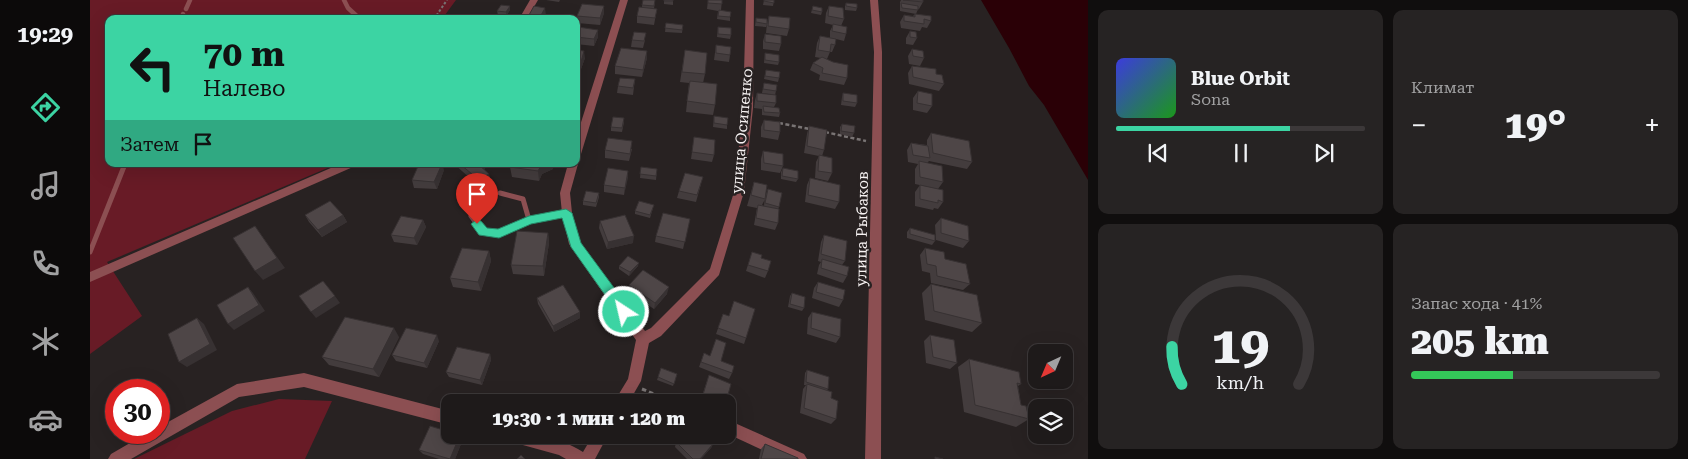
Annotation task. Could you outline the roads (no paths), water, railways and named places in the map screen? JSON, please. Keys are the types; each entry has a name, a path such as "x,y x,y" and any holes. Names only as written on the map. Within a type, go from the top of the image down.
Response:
{"street":[{"path":"525,15 534,0"},
{"path":"580,139 624,0"},
{"name":"улица Осипенко","path":"643,339 656,332 715,272 739,192 748,108 750,0"},
{"name":"улица Рыбаков","path":"873,459 878,52 874,0"},
{"path":"90,277 208,227 341,167"},
{"path":"572,167 565,193 566,213 575,244 643,339 632,385 626,394"},
{"path":"116,459 237,391 304,380 441,416"},
{"path":"736,431 799,459"},
{"path":"547,444 562,448 580,459"},
{"path":"587,459 596,444"}],"lane":[{"path":"186,8 190,0"},
{"path":"344,0 348,8 356,15"},
{"path":"90,252 124,167"},
{"path":"500,193 523,199 529,220"},
{"path":"471,216 483,232 499,234 529,220 566,213"}]}
